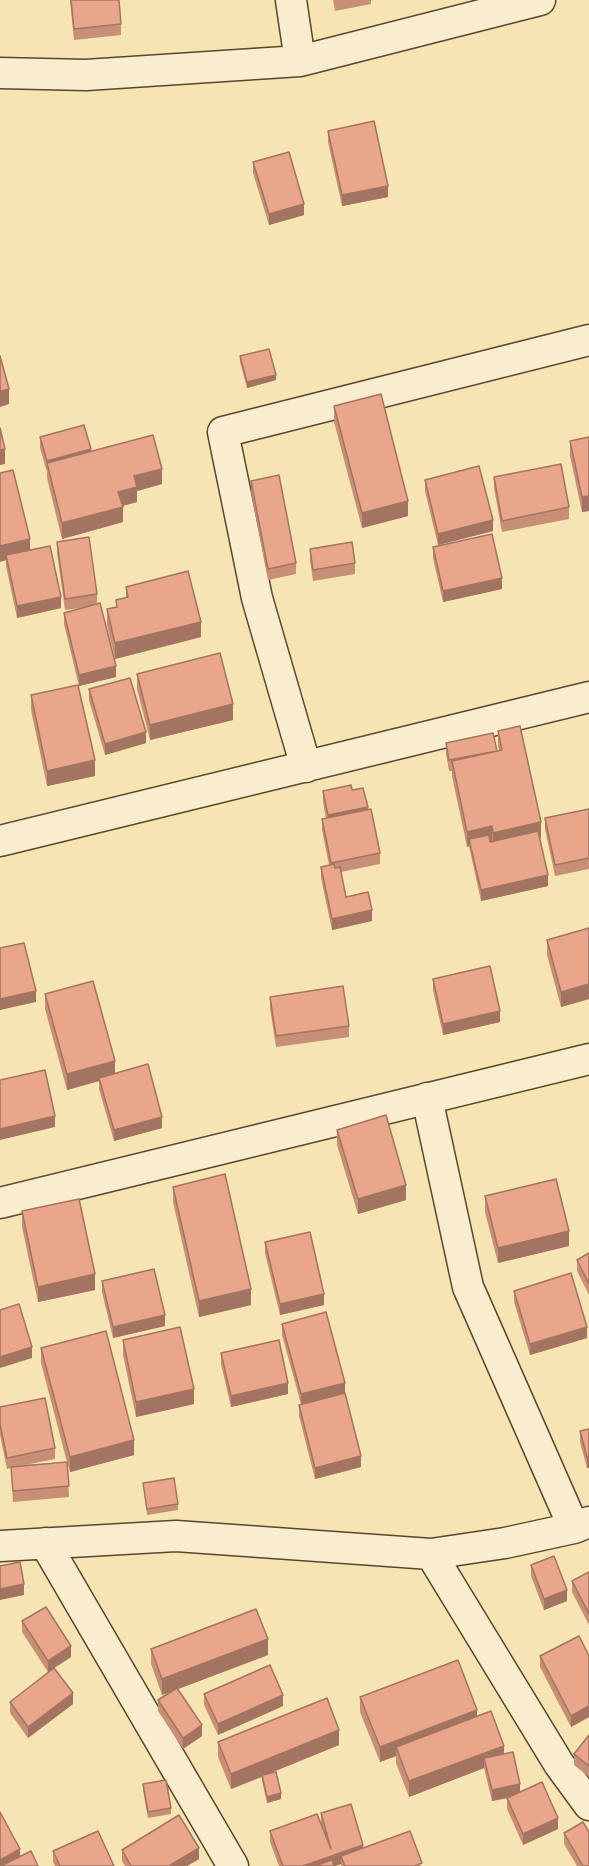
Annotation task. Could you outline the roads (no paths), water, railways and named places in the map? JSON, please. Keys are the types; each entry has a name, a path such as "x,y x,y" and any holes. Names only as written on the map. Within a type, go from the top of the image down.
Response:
{"street":[{"path":"291,0 300,61"},
{"path":"0,73 86,75 300,61 540,0"},
{"path":"306,767 257,598 223,432 589,340"},
{"path":"0,841 589,698"},
{"path":"0,1203 589,1059"},
{"path":"0,1546 176,1536 431,1554 505,1543 581,1525 468,1287 427,1098"},
{"path":"45,1543 233,1866"},
{"path":"431,1554 559,1764 589,1805"}]}
